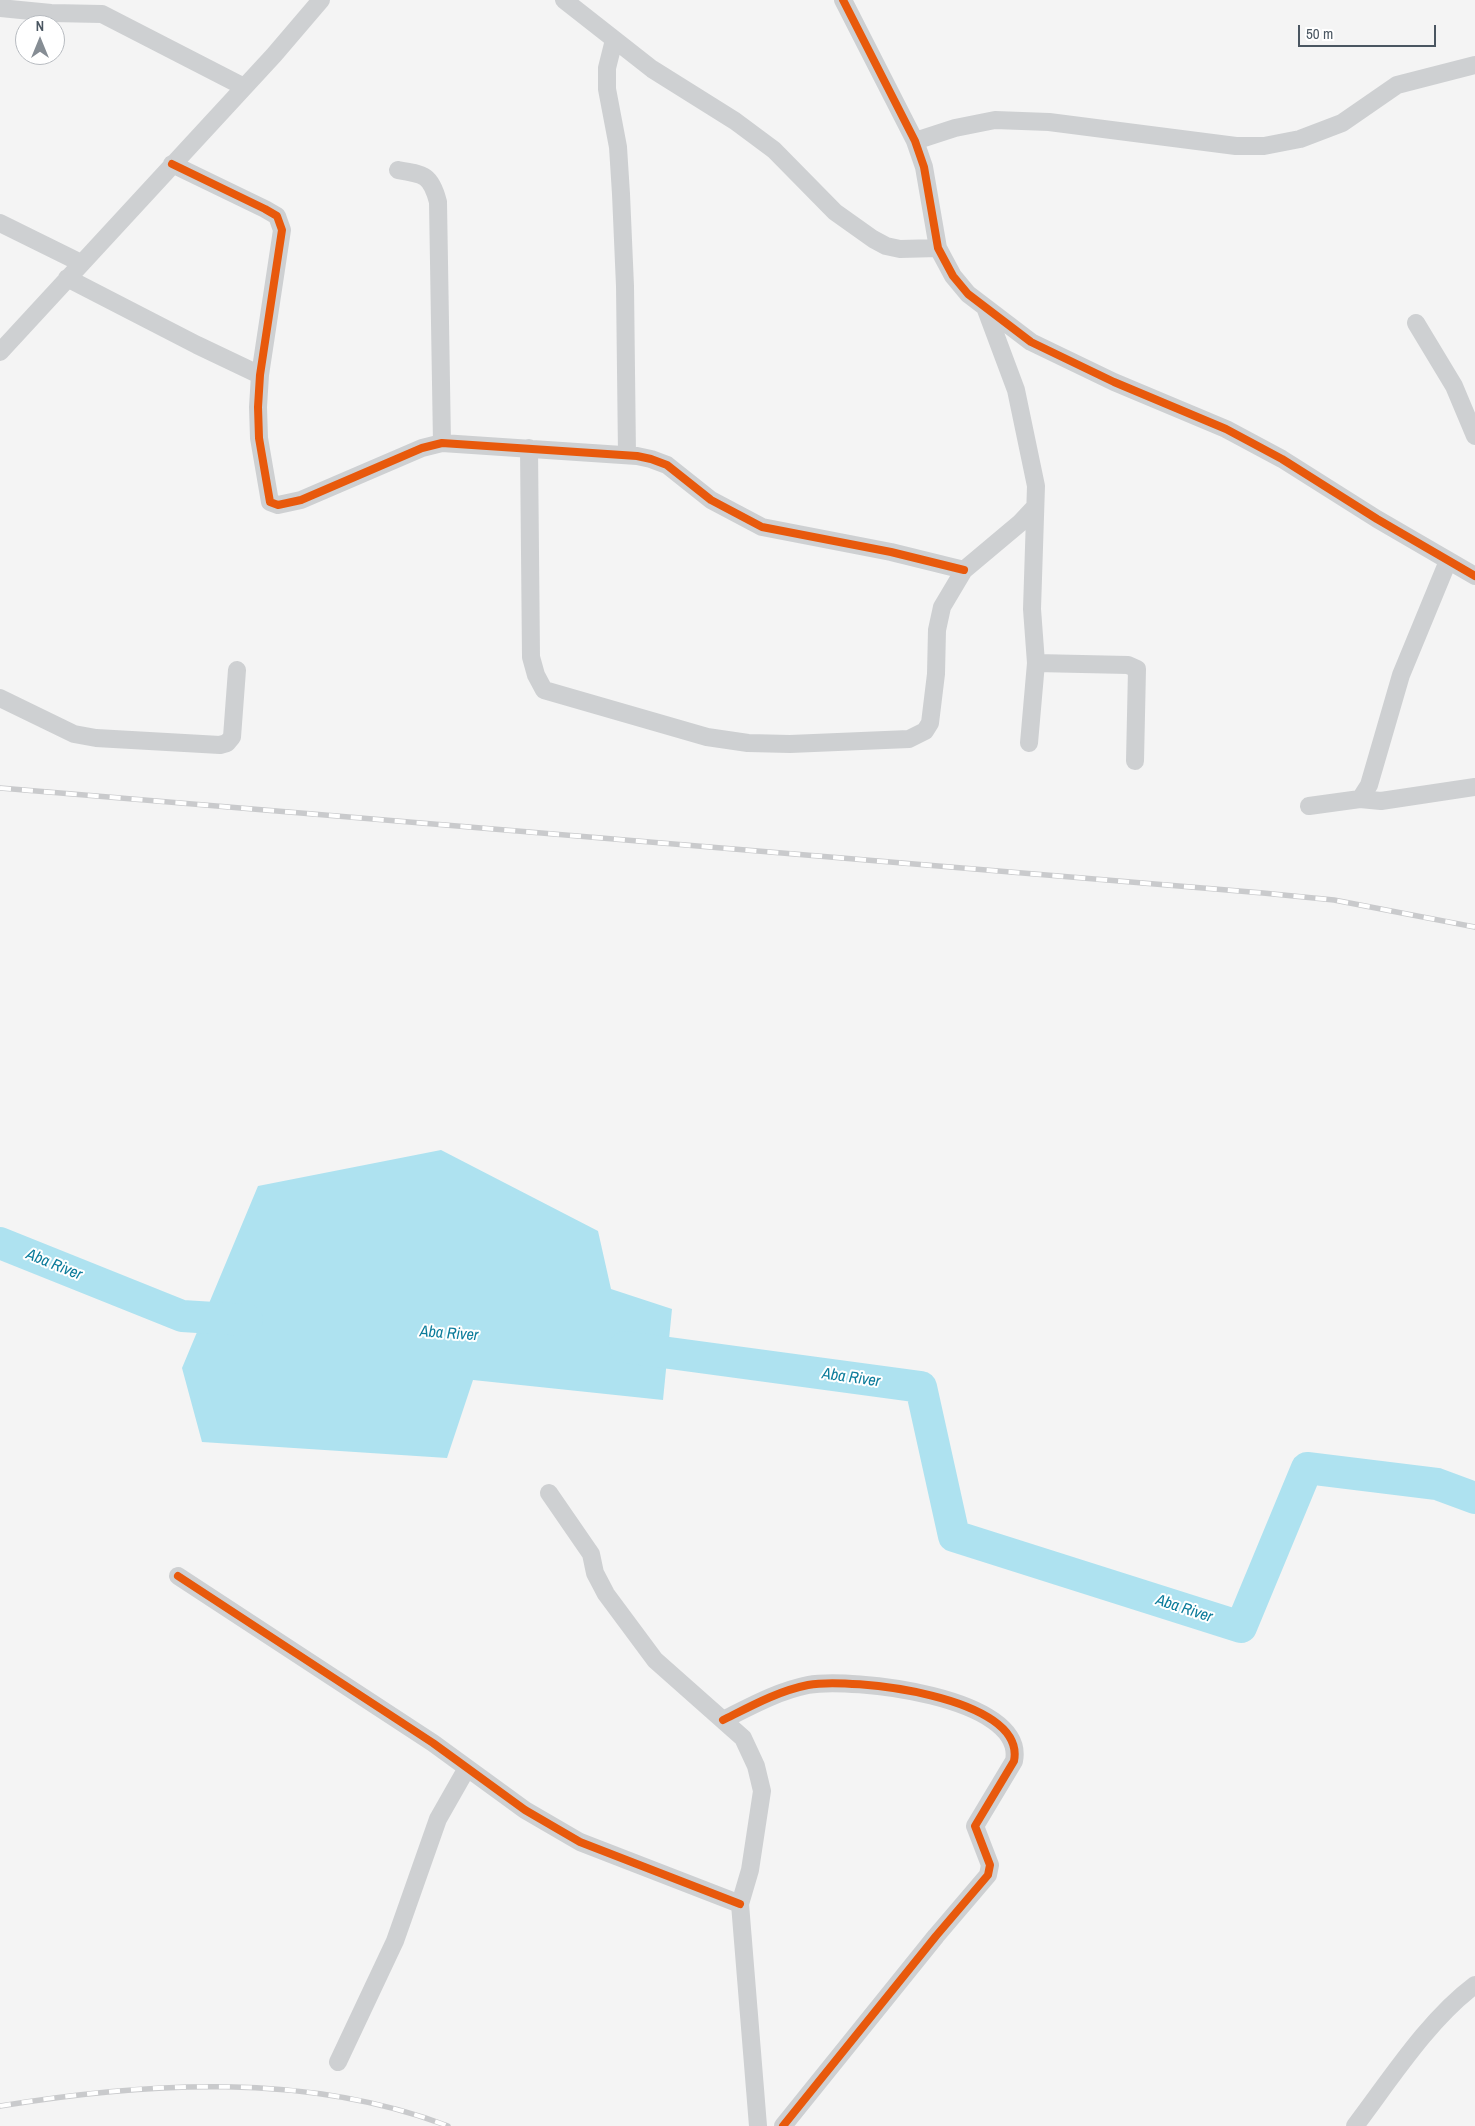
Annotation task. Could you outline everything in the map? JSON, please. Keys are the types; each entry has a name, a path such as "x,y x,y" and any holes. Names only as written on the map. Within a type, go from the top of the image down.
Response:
{"street":[{"path":"0,352 244,87 321,0"},
{"path":"564,0 652,69 735,121 774,150 835,212 872,240 900,249 938,248"},
{"path":"843,0 915,141 924,167 938,248 953,276 968,294 1031,342 1114,382 1226,429 1282,459 1377,519 1448,560 1473,571"},
{"path":"0,8 51,13 102,14 244,87"},
{"path":"614,40 607,68 607,89 618,147 621,194 625,286 627,456"},
{"path":"915,141 955,128 995,120 1050,122 1236,146 1264,146 1300,139 1342,123 1397,85 1475,65"},
{"path":"172,164 265,208 277,216 282,230 260,375 259,438 270,502 278,505 301,500 422,448 442,443 627,456 652,459 667,466 712,500 762,527 891,552 964,570"},
{"path":"398,170 418,173 428,178 434,187 438,202 442,443"},
{"path":"0,223 81,263"},
{"path":"67,278 260,375"},
{"path":"985,307 1016,390 1036,486 1032,608 1036,663 1029,743"},
{"path":"1416,323 1454,386 1475,436"},
{"path":"1008,371 1017,332"},
{"path":"529,448 531,657 536,675 544,690 707,737 748,743 790,744 917,737 925,731 930,723 936,674 938,618 964,570 1020,523 1035,507"},
{"path":"1360,799 1369,785 1401,675 1448,560"},
{"path":"1036,663 1128,665 1137,669 1135,761"},
{"path":"0,698 74,734 96,738 220,745 227,743 232,737 237,670"},
{"path":"1309,806 1360,799 1381,801 1475,787"},
{"path":"548,1493 590,1554 595,1574 606,1594 654,1660 743,1738 756,1766 762,1791 750,1870 740,1904 758,2126"},
{"path":"178,1576 433,1743 525,1810 580,1842 740,1904"},
{"path":"723,1720 770,1696 807,1686 836,1682 869,1684 932,1695 966,1708 1000,1725 1013,1742 1016,1750 1014,1761 975,1826 977,1837 990,1865 988,1875 936,1936 784,2126"},
{"path":"338,2062 395,1941 438,1819 467,1768"},
{"path":"1354,2126 1426,2034 1464,1993 1475,1985"}],"water":[{"path":"441,1150 598,1231 611,1289 672,1309 663,1400 473,1380 447,1458 202,1442 182,1368 258,1186"}],"waterway":[{"name":"Aba River","path":"0,1243 182,1316 247,1320"},
{"name":"Aba River","path":"625,1347 921,1387 954,1536 1241,1627 1307,1468 1437,1484 1475,1498"}],"railway":[{"path":"0,788 1263,893 1334,900 1475,927"},
{"path":"0,2106 112,2091 226,2087 283,2090 339,2097 394,2109 448,2126"}],"cycle path":[{"path":"843,0 915,141 924,167 938,248 953,276 968,294 1031,342 1114,382 1226,429 1282,459 1377,519 1475,576"},
{"path":"172,164 277,216 282,230 260,375 258,407 259,438 270,502 278,505 301,500 422,448 442,443 637,456 667,465 711,500 762,527 891,552 964,570"},
{"path":"178,1576 433,1743 525,1810 580,1842 740,1904"},
{"path":"723,1720 775,1695 808,1685 829,1683 860,1684 895,1688 966,1706 993,1721 1011,1739 1014,1761 975,1826 990,1865 988,1875 936,1936 783,2126"}]}
